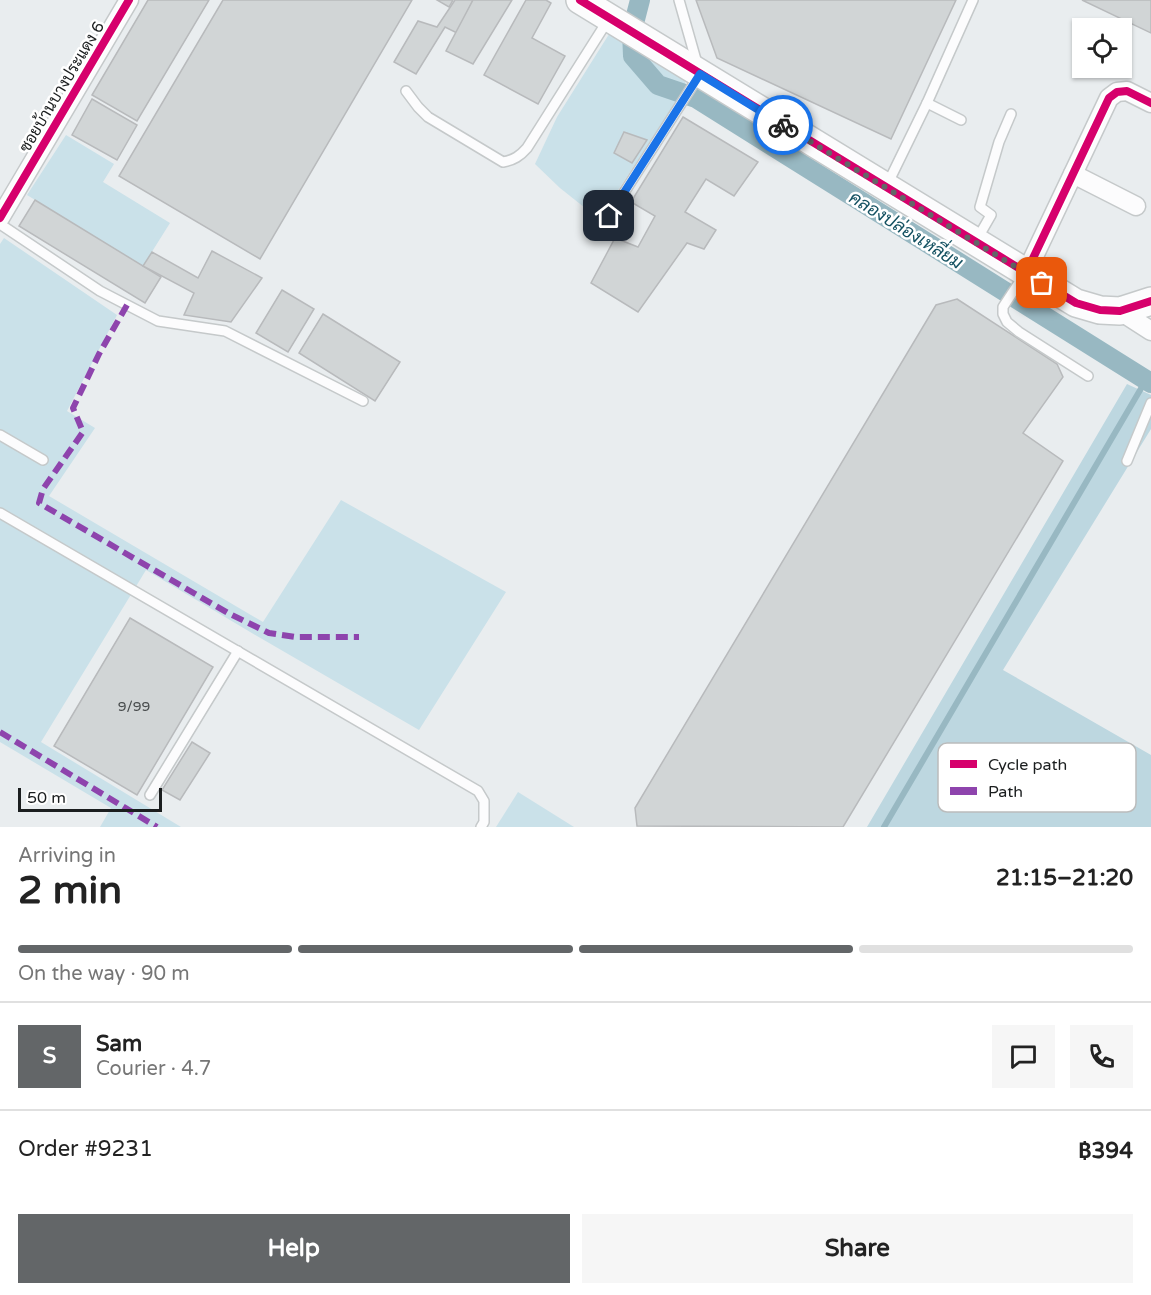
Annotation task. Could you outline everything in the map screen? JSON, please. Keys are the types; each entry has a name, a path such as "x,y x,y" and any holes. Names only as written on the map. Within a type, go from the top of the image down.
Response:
{"street":[{"name":"ซอยบ้านบางประแดง 6","path":"0,218 129,0"},
{"path":"580,0 643,38 696,81 886,188 975,243 1020,281 1100,310 1120,311 1151,302"},
{"path":"1020,281 1109,98 1117,92 1127,91 1151,103"},
{"path":"1073,174 1136,206"},
{"path":"1120,311 1151,331"}],"lane":[{"path":"609,216 696,81 679,0"},
{"path":"886,188 973,0"},
{"path":"406,91 428,117 503,162 511,161 527,148 614,21"},
{"path":"927,103 961,120"},
{"path":"975,243 991,215 980,207 999,142 1011,114"},
{"path":"0,224 100,291 159,321 225,331 363,401"},
{"path":"1020,281 1003,307 1003,314 1007,322 1088,376"},
{"path":"1127,461 1151,403"},
{"path":"0,435 43,460"},
{"path":"0,513 478,791 484,801 484,822 481,827"},
{"path":"150,795 238,651"}],"shaded area":[{"path":"611,31 684,75 686,87 599,219 560,188 535,164 557,117"},
{"path":"66,135 114,164 103,182 170,223 143,266 27,195"},
{"path":"4,238 117,315 67,411 95,428 49,496 263,622 341,500 506,592 419,730 146,570 41,742 181,827 100,827 111,808 0,742 0,244"},
{"path":"1127,384 1151,395 1151,429 1003,670 1130,743 938,743 938,812 1136,812 1136,746 1151,755 1151,827 867,827"},
{"path":"518,792 574,827 496,827"}],"building":[{"path":"148,0 209,0 137,121 92,95"},
{"path":"223,0 412,0 260,259 119,176"},
{"path":"437,0 453,0 449,7"},
{"path":"455,0 473,0 457,33 445,27 416,74 394,62 418,21 437,27"},
{"path":"473,0 512,0 473,64 446,51"},
{"path":"526,0 546,0 551,3 532,38 565,56 538,104 484,75"},
{"path":"696,0 956,0 891,139 717,58"},
{"path":"1082,0 1151,0 1151,33 1132,24 1132,18 1120,18"},
{"path":"92,99 137,125 117,160 72,135"},
{"path":"683,117 758,162 734,196 706,179 685,212 716,230 704,249 687,243 638,312 591,283 615,238 638,247 655,216 631,202"},
{"path":"624,132 647,140 632,163 614,153"},
{"path":"35,200 161,277 145,303 19,226"},
{"path":"212,251 262,278 231,322 184,315 194,293 143,266 152,252 198,278"},
{"path":"282,290 314,309 288,352 256,333"},
{"path":"957,299 1057,364 1063,377 1023,433 1063,461 843,827 637,826 635,808 936,305"},
{"path":"323,314 400,362 375,401 299,353"},
{"path":"130,618 213,667 137,795 54,746"},
{"path":"192,742 210,753 180,800 162,790"}],"waterway":[{"name":"คลองปล่องเหลี่ยม","path":"640,0 632,31 633,56 658,85 696,98 1151,383"},
{"path":"884,827 1146,380"}],"marked path":[{"path":"127,305 99,354 73,408 83,432 43,489 39,503 228,613 269,633 296,637 359,637"},
{"path":"0,732 157,827"}],"cycle path":[{"path":"0,218 129,0"},
{"path":"580,0 1076,303 1100,310 1120,311 1151,301"},
{"path":"1026,273 1109,98 1117,92 1127,91 1151,103"}],"way so far":[{"path":"783,125 1042,283"}],"route":[{"path":"609,216 700,74 783,125"}]}
